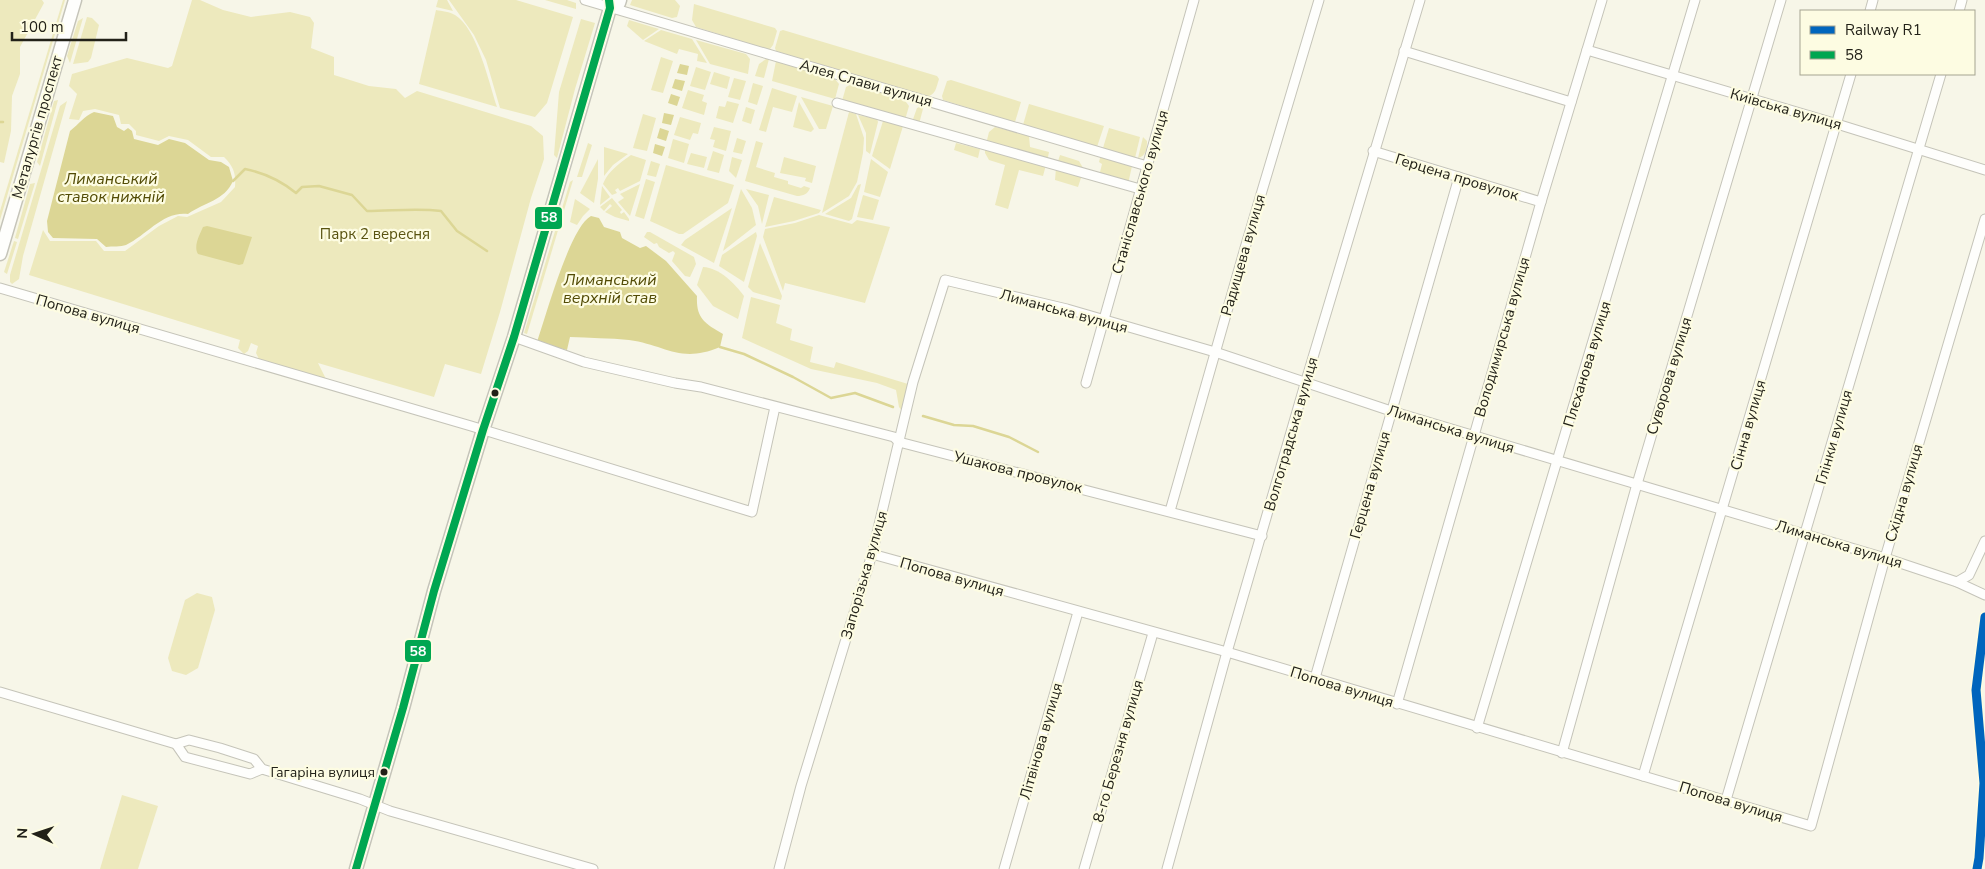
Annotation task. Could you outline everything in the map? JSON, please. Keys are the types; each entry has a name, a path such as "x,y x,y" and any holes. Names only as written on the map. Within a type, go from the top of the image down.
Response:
{"street":[{"name":"Металургів проспект","path":"0,254 74,0"},
{"name":"Алея Слави вулиця","path":"585,0 613,3 1147,166"},
{"name":"Станіславського вулиця","path":"1086,383 1194,0"},
{"name":"Радищева вулиця","path":"1170,511 1318,0"},
{"name":"Володимирська вулиця","path":"1397,704 1541,202 1602,0"},
{"name":"Плєханова вулиця","path":"1477,728 1695,0"},
{"name":"Суворова вулиця","path":"1562,753 1637,484 1781,0"},
{"name":"Волгоградська вулиця","path":"1167,869 1227,652 1418,1"},
{"path":"356,869 403,708 434,591 483,430 514,337 613,3"},
{"name":"Київська вулиця","path":"1588,50 1985,170"},
{"path":"1404,51 1571,102"},
{"name":"Сінна вулиця","path":"1643,776 1851,75"},
{"name":"Глінки вулиця","path":"1726,800 1941,75"},
{"path":"837,103 1140,189"},
{"name":"Герцена провулок","path":"1374,151 1541,202"},
{"name":"Герцена вулиця","path":"1315,678 1459,177"},
{"name":"Східна вулиця","path":"1811,826 1885,558 1985,219"},
{"name":"Лиманська вулиця","path":"945,280 1066,309 1215,352 1305,384 1391,411 1885,558 1957,582 1985,595"},
{"name":"Запорізька вулиця","path":"779,869 801,786 872,554 914,382 945,280"},
{"name":"Попова вулиця","path":"0,288 483,430 752,512 775,407"},
{"name":"Ушакова провулок","path":"514,337 584,362 675,383 701,387 894,437 899,442 1262,536"},
{"path":"1957,582 1969,575 1985,541"},
{"name":"Попова вулиця","path":"872,554 1227,652 1811,826"},
{"name":"Літвінова вулиця","path":"1004,869 1078,612"},
{"name":"8-го Березня вулиця","path":"1084,869 1153,633"},
{"path":"0,692 176,744 189,740 220,748 254,759 262,769 374,805 592,869"},
{"path":"176,744 184,756 250,774 262,769"}],"green space":[{"path":"0,0 42,0 44,3 20,47 20,74 12,96 11,131 4,163 0,162"},
{"path":"63,0 65,0 0,220 0,211"},
{"name":"Парк 2 вересня","path":"192,0 200,0 223,10 251,17 290,12 310,17 314,23 311,48 334,57 334,75 369,86 396,89 405,98 417,91 531,126 543,136 544,159 531,198 481,374 445,364 434,397 318,363 326,379 259,359 256,353 258,346 251,343 248,351 244,354 238,348 240,340 29,275 43,230 50,241 96,241 104,251 125,251 159,226 178,216 187,217 221,202 235,187 234,171 224,157 211,157 188,140 169,136 159,141 136,135 136,131 129,124 121,124 119,115 95,109 83,111 79,120 69,119 77,94 69,86 72,74 127,58 168,68 172,66"},
{"path":"438,0 447,0 453,11 436,7"},
{"path":"449,0 516,0 573,17 547,103 535,117 500,108 486,60 474,35"},
{"path":"545,0 567,0 576,3 576,9"},
{"path":"632,0 675,0 680,6 677,17 672,18 630,5"},
{"path":"694,4 775,28 777,31 773,45 770,49 767,49 696,27 692,20"},
{"path":"436,10 455,15 470,31 481,57 497,107 419,84"},
{"path":"87,17 92,18 99,25 91,58 88,62 73,64"},
{"path":"83,18 70,63 67,56 78,21"},
{"path":"581,19 595,23 557,158 554,155 559,92"},
{"path":"629,20 659,29 643,40 627,26"},
{"path":"661,30 692,39 707,63 697,61 698,54 679,49 677,54 644,41"},
{"path":"783,30 937,76 939,79 936,88 932,95 926,97 776,51 775,48 780,31"},
{"path":"696,40 746,54 750,59 748,74 710,64"},
{"path":"661,57 673,61 663,93 651,90"},
{"path":"769,59 764,78 755,76 759,64"},
{"path":"776,61 834,78 839,84 835,99 772,81"},
{"path":"696,67 711,72 705,90 690,86"},
{"path":"714,72 730,77 727,89 710,84"},
{"path":"734,78 746,81 740,100 728,97"},
{"path":"951,80 1021,102 1015,122 943,100 942,96 947,81"},
{"path":"753,83 763,86 757,105 748,102"},
{"path":"854,83 903,98 909,106 905,120 842,101 846,87"},
{"path":"772,88 797,96 792,112 773,107 766,132 759,130"},
{"path":"688,90 704,95 702,101 707,103 704,115 682,108"},
{"path":"801,97 833,106 826,129 819,129"},
{"path":"58,100 40,166 37,162 54,101"},
{"path":"67,101 23,256 19,279 12,284 10,282 10,275 60,106"},
{"path":"727,101 739,104 733,123 716,118 719,106 725,107"},
{"path":"799,102 814,129 811,132 793,127"},
{"path":"1029,104 1104,126 1097,147 1023,125"},
{"path":"924,105 919,124 912,122 917,108"},
{"path":"746,107 755,110 751,124 742,121"},
{"path":"849,112 856,114 864,138 857,182 849,196 822,213"},
{"path":"643,114 656,118 647,151 633,148"},
{"path":"858,115 877,119 878,122 870,154 866,151 866,133"},
{"path":"680,117 701,123 698,134 693,133 690,140 674,135"},
{"path":"883,121 903,126 890,169 872,156"},
{"path":"714,127 731,131 726,151 713,147 715,140 710,139"},
{"path":"995,127 1029,136 1030,147 1049,152 1047,162 986,144 989,132"},
{"path":"1109,128 1140,137 1135,158 1103,148"},
{"path":"1143,137 1147,141 1146,149 1143,156 1138,158"},
{"path":"737,138 746,141 742,154 733,152"},
{"path":"673,139 689,144 684,163 668,158"},
{"path":"756,141 763,143 756,167 775,173 774,177 788,181 788,184 801,188 804,186 810,188 807,193 797,196 745,181"},
{"path":"588,143 592,145 582,177 577,177"},
{"path":"956,143 980,149 978,158 954,150"},
{"path":"604,147 628,154 613,165 604,176"},
{"path":"985,147 1046,165 1043,176 1019,170 1008,209 995,205 1005,165 989,160 985,153"},
{"path":"713,151 724,155 719,173 707,170"},
{"path":"691,153 707,157 704,168 687,164"},
{"path":"631,155 646,160 640,181 620,191 618,188 615,190 617,193 612,195 603,184 605,179"},
{"path":"1060,155 1079,161 1083,168 1082,171 1057,164"},
{"path":"732,157 742,160 736,178 729,171"},
{"path":"784,157 816,166 812,183 805,181 806,178 780,173"},
{"path":"1104,157 1132,166 1128,184 1096,172 1100,172 1102,164 1099,162 1100,158"},
{"path":"598,159 598,179 594,203 580,193"},
{"path":"871,159 888,172 880,197 864,192"},
{"path":"651,161 660,164 656,177 647,175"},
{"path":"666,165 734,185 728,203 683,234 650,221"},
{"path":"1056,168 1082,175 1078,187 1055,180"},
{"path":"646,179 655,182 644,219 635,216"},
{"path":"573,180 527,334 524,333 570,182"},
{"path":"35,183 18,239 15,238 30,184"},
{"path":"640,184 630,216 618,202 624,198 620,194"},
{"path":"861,184 852,219 849,221 825,214 851,198 858,185"},
{"path":"602,186 610,197 600,205"},
{"path":"741,189 752,208 756,225 723,251"},
{"path":"746,189 769,195 762,224 758,206"},
{"path":"863,195 879,200 873,220 857,217"},
{"path":"774,197 821,210 819,213 794,221 765,227"},
{"path":"612,198 622,210 621,214 624,212 629,221 605,212 612,206 610,204 604,211 600,207"},
{"path":"575,199 590,209 577,225 570,222"},
{"path":"732,208 714,263 681,245 685,240"},
{"path":"819,215 852,224 857,220 890,227 865,303 785,283 783,291 763,237 765,229 795,223"},
{"path":"647,232 694,257 696,264 690,277 685,276 672,261 675,253 673,251 669,253 659,247 657,243 654,244 644,237"},
{"path":"756,232 757,236 744,282 719,266 722,255"},
{"path":"14,241 17,242 7,274 4,272"},
{"path":"760,243 782,296 781,300 753,292 748,287"},
{"path":"703,267 721,273 744,296 738,319 713,306 697,285"},
{"path":"751,297 780,305 776,323 792,329 790,340 813,347 810,362 834,368 836,362 908,384 902,411 899,407 896,390 877,383 811,369 742,338"},
{"path":"197,593 212,597 215,610 198,668 186,675 172,671 168,658 185,600"},
{"path":"122,795 158,806 138,869 100,869"}],"water":[{"path":"680,64 689,66 687,75 677,73"},
{"path":"675,79 685,81 682,91 672,88"},
{"path":"671,94 680,97 677,106 668,103"},
{"name":"Лиманський ставок нижній","path":"94,112 113,116 117,127 124,131 128,128 132,131 134,139 158,145 169,139 185,143 209,160 221,162 229,167 233,181 225,193 214,200 188,214 179,214 163,220 126,245 106,247 97,239 53,238 48,232 47,221 70,131 84,118"},
{"path":"664,113 674,115 671,125 662,123"},
{"path":"660,128 669,131 666,141 657,138"},
{"path":"655,144 665,147 662,156 653,153"},
{"name":"Лиманський верхній став","path":"591,216 599,218 604,227 620,232 622,238 640,248 646,246 666,261 697,296 698,310 702,319 723,334 720,347 706,352 683,354 642,342 622,339 570,337 567,350 537,342 567,254 583,224"},
{"path":"207,226 252,237 243,264 239,265 198,254 196,247 198,240 203,227"}],"waterway":[{"path":"233,181 245,169 272,178 296,193 302,187 319,186 352,195 367,211 441,211 457,231 487,251"},
{"path":"720,347 744,354 793,377 831,398 855,393 893,407"},
{"path":"923,416 954,425 973,426 1009,437 1038,452"}],"rail line":[{"name":"R1","path":"1977,869 1984,783 1976,690 1985,617"}],"transit line":[{"name":"58","path":"356,869 403,708 434,591 483,430 514,337 610,8 609,0"}],"place":[{"name":"Гагаріна вулиця","path":"384,772"}]}
